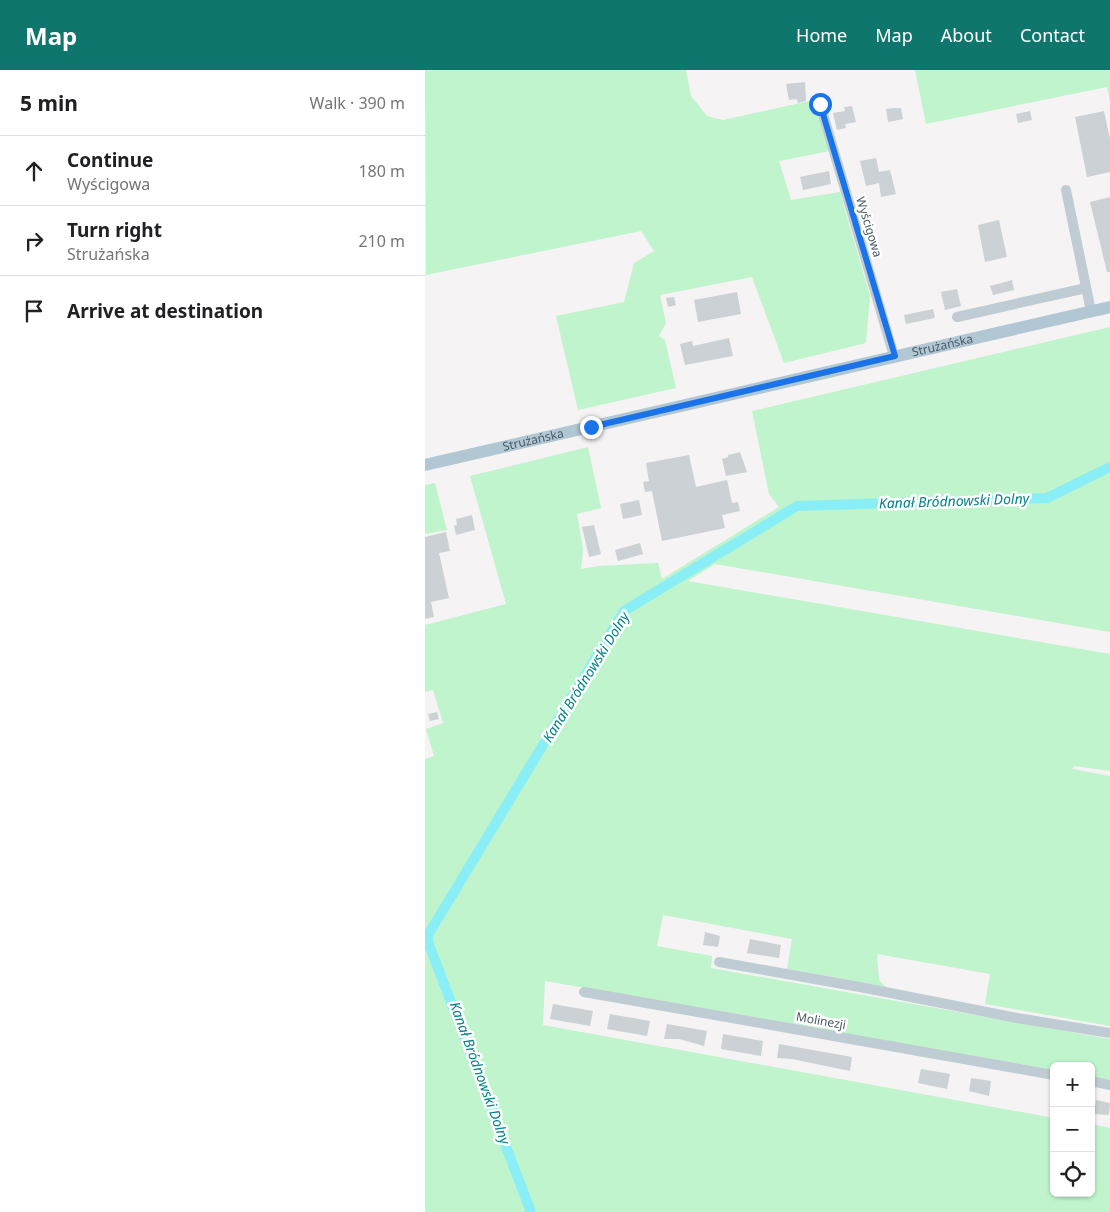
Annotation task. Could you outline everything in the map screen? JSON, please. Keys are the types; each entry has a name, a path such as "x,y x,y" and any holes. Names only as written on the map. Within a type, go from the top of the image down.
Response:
{"main road":[{"name":"Strużańska","path":"425,465 1110,307"}],"street":[{"name":"Wyścigowa","path":"820,104 895,356"},
{"path":"1066,190 1091,311"},
{"path":"957,317 1086,288"},
{"path":"719,962 1017,1018 1110,1033"},
{"name":"Molinezji","path":"584,992 1050,1074"},
{"path":"1095,1082 1110,1084"}],"green space":[{"path":"425,70 686,70 691,96 707,116 723,120 814,100 830,151 779,161 791,200 840,192 870,296 866,343 784,363 752,277 660,295 666,323 659,336 665,340 676,388 578,410 556,316 624,302 634,263 654,251 641,231 426,275"},
{"path":"915,70 1110,70 1110,101 1107,87 926,124"},
{"path":"1110,327 1110,632 715,564 688,581 1110,654 1110,771 1074,766 1072,769 1110,776 1110,1026 985,1004 990,974 877,954 879,980 886,987 787,969 792,939 663,915 657,946 712,956 711,968 1110,1039 1110,1080 1095,1078 1095,1062 1050,1062 1050,1069 545,981 543,1025 1050,1117 1050,1197 1095,1197 1095,1125 1110,1128 1110,1212 425,1212 425,759 434,756 426,729 443,723 433,690 425,692 425,625 506,604 470,476 588,447 601,508 577,514 583,549 581,569 599,566 658,563 662,579 779,507 769,494 752,411"},
{"path":"435,483 447,530 425,534 425,485"}],"building":[{"path":"805,82 806,101 798,103 797,99 789,100 786,84"},
{"path":"852,106 856,122 845,124 846,128 837,130 833,113 845,111 844,107"},
{"path":"901,108 903,119 888,122 886,109"},
{"path":"1030,111 1032,120 1018,123 1016,114"},
{"path":"1104,111 1110,139 1110,172 1087,177 1075,117"},
{"path":"876,158 879,172 890,170 896,194 881,197 879,183 866,186 860,161"},
{"path":"829,171 831,184 803,190 800,177"},
{"path":"1110,197 1110,272 1107,272 1090,202"},
{"path":"999,220 1007,257 985,262 978,225"},
{"path":"1012,280 1014,290 993,295 990,286"},
{"path":"957,289 961,306 945,310 941,292"},
{"path":"737,292 741,314 698,322 694,300"},
{"path":"674,297 676,305 668,307 666,298"},
{"path":"933,309 935,318 906,324 904,315"},
{"path":"729,338 733,356 685,365 680,344 692,341 693,346"},
{"path":"740,452 747,472 726,476 722,459 728,457 728,455"},
{"path":"689,455 696,487 727,480 732,503 738,502 740,511 722,515 725,528 662,541 652,491 645,492 643,482 649,481 646,463"},
{"path":"639,500 642,515 623,519 620,504"},
{"path":"472,515 475,530 456,535 454,526 457,525 456,519"},
{"path":"594,525 601,554 589,557 582,527"},
{"path":"446,532 450,551 439,553 449,598 431,602 434,617 425,619 425,537"},
{"path":"640,543 643,554 618,561 615,550"},
{"path":"437,712 439,719 430,721 428,714"},
{"path":"705,932 720,936 718,947 703,945"},
{"path":"750,939 781,945 779,958 747,953"},
{"path":"553,1004 593,1011 590,1026 550,1019"},
{"path":"610,1014 650,1021 647,1036 607,1029"},
{"path":"667,1024 707,1031 704,1046 679,1039 664,1039"},
{"path":"723,1034 763,1041 761,1056 721,1049"},
{"path":"779,1044 852,1057 850,1071 792,1059 777,1058"},
{"path":"921,1069 950,1074 947,1089 918,1083"},
{"path":"971,1078 991,1081 989,1096 969,1091"},
{"path":"1096,1100 1110,1103 1109,1115 1095,1114"}],"waterway":[{"name":"Kanał Bródnowski Dolny","path":"531,1212 428,942 428,935 624,611 797,506 1047,498 1110,467"}],"route":[{"path":"591,427 895,356 820,104"}]}
